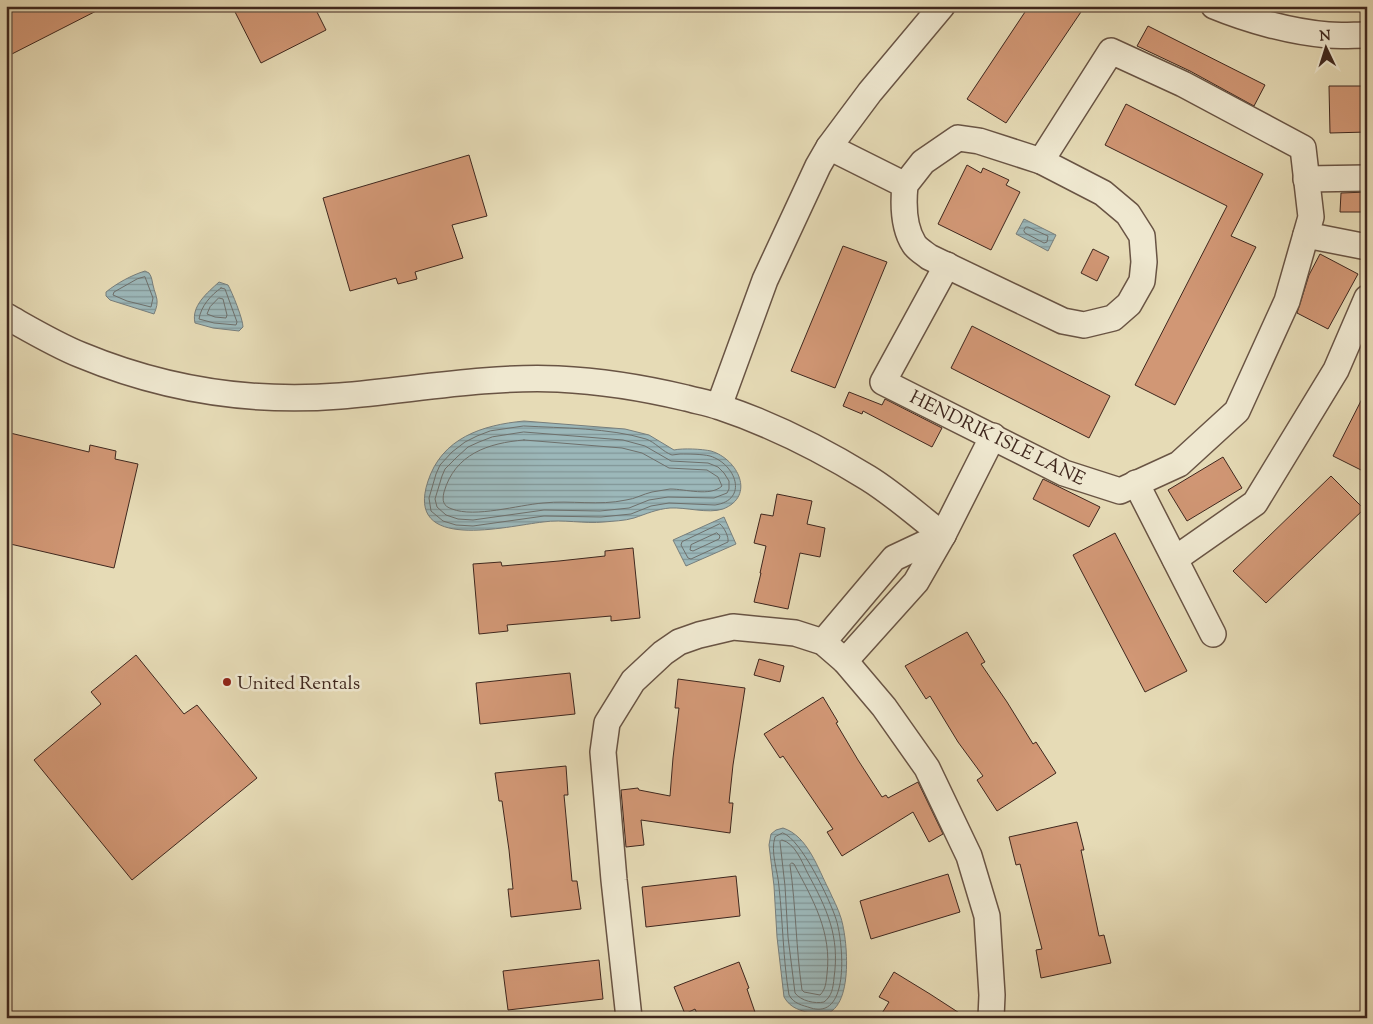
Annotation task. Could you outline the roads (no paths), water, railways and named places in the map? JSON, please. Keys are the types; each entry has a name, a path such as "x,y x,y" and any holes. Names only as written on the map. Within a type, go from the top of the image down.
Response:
{"street":[{"path":"719,406 765,280 818,166 829,147 870,92 942,6"},
{"path":"1214,6 1243,18 1327,35 1367,35"},
{"name":"HENDRIK ISLE LANE","path":"947,265 883,382 1064,473 1120,491 1178,464 1237,411 1287,301 1311,217 1303,148 1183,84 1111,51 1041,161"},
{"path":"958,138 979,141 1041,161 1103,193 1128,214 1142,236 1144,262 1142,281 1129,304 1114,318 1084,325 1063,321 929,257 914,245 906,226 903,205 905,185 923,162 958,138"},
{"path":"829,147 905,185"},
{"path":"1306,179 1367,178"},
{"path":"1306,235 1367,246"},
{"path":"1175,559 1255,503 1336,370 1367,298"},
{"path":"6,316 80,355 171,384 224,393 260,397 302,398 341,396 477,380 559,379 640,389 719,406 797,438 861,474 943,535"},
{"path":"846,661 916,582 943,535 993,436"},
{"path":"1136,483 1212,634"},
{"path":"823,642 894,558 943,535"},
{"path":"629,1018 614,880 603,752 607,723 633,681 663,653 679,642 734,627 795,633 823,642 846,661 884,707 927,768 969,856 987,916 992,995 991,1018"}],"water":[{"path":"1024,219 1056,235 1048,251 1016,234"},
{"path":"145,271 151,276 157,299 154,314 110,300 106,296 106,292 115,285"},
{"path":"219,282 228,285 235,299 243,323 243,327 239,331 213,328 195,323 195,311 198,305 205,295"},
{"path":"524,421 625,429 649,435 674,450 711,451 721,455 735,469 741,487 739,496 733,503 723,509 704,511 670,508 630,519 604,522 551,521 484,530 463,530 444,527 431,518 425,504 428,481 434,466 443,454 453,444 479,430"},
{"path":"724,517 736,544 686,566 673,540"},
{"path":"783,828 799,838 811,854 837,907 844,929 847,961 843,994 836,1006 827,1014 813,1014 800,1010 793,1007 784,997 769,845 771,834"}],"place":[{"name":"United Rentals","path":"227,682"}]}
